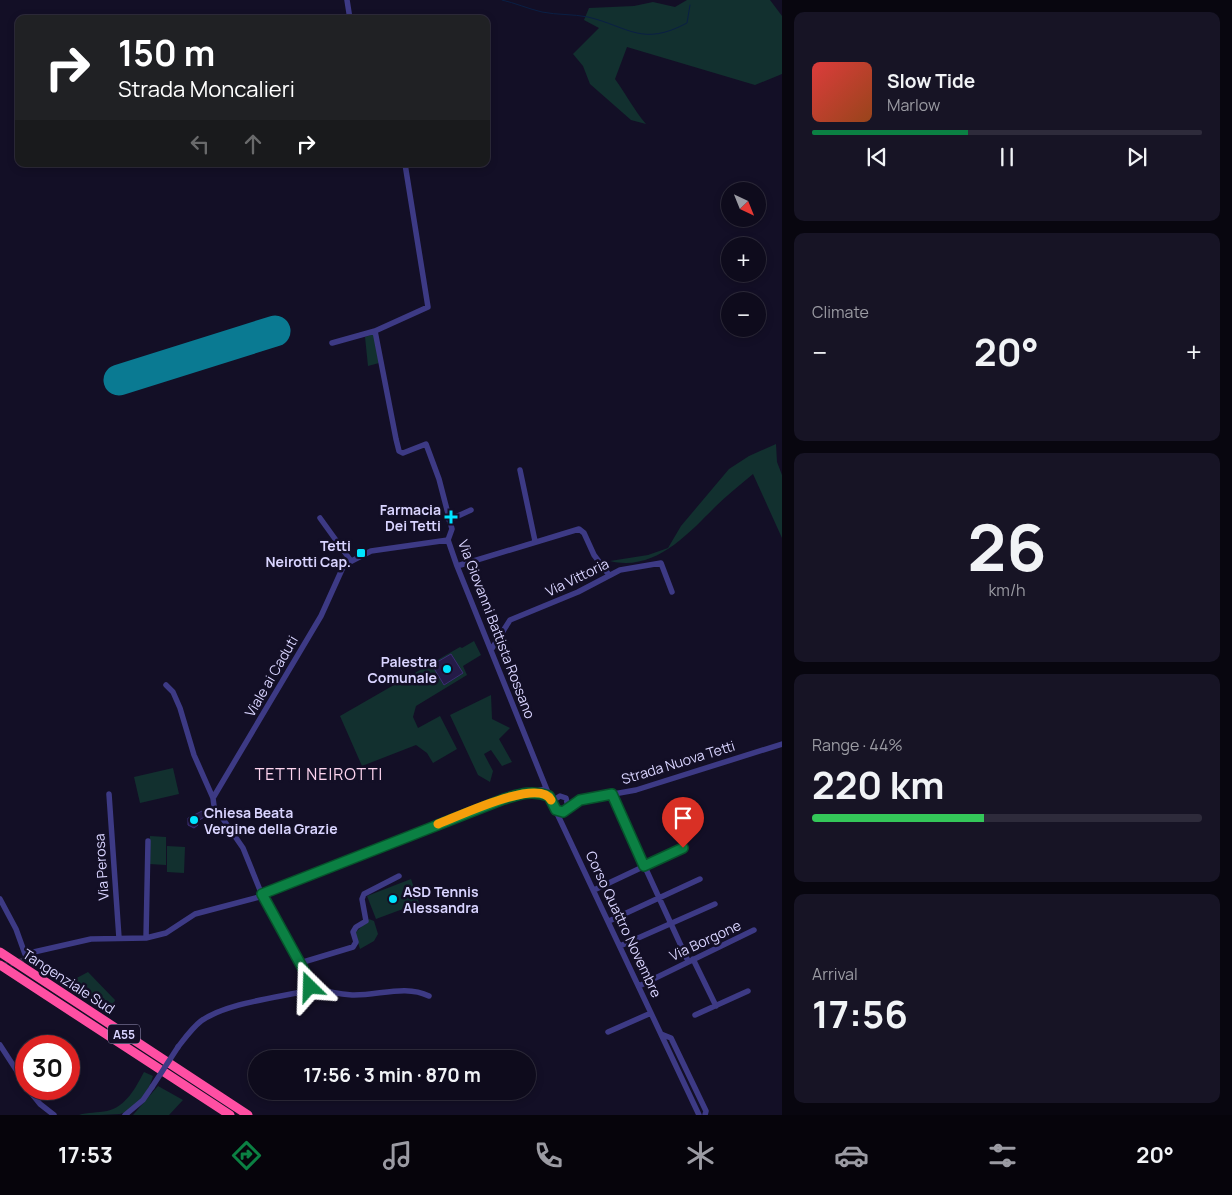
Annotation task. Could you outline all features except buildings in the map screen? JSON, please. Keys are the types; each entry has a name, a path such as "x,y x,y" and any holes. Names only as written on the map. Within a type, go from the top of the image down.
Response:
{"highway":[{"name":"Tangenziale Sud","path":"0,952 248,1115"},
{"name":"Tangenziale Sud","path":"0,965 230,1115"}],"street":[{"path":"346,0 349,15"},
{"path":"332,343 375,331 428,308 405,167"},
{"name":"Via Giovanni Battista Rossano","path":"375,331 399,451 402,453 426,444 439,479 452,529 448,540 457,566 545,789 558,812"},
{"path":"520,470 535,540"},
{"path":"449,520 471,510"},
{"path":"320,518 351,561 371,552 448,540"},
{"path":"457,566 535,540 579,529 584,532 594,555 609,575"},
{"name":"Viale ai Caduti","path":"214,798 321,616 344,565 351,561"},
{"name":"Via Vittoria","path":"491,650 510,620 578,592 609,575 661,563 672,592"},
{"path":"166,685 180,708 194,755 214,798 214,806 243,848 262,894 300,963 310,987"},
{"name":"Strada Nuova Tetti","path":"563,797 580,800 636,790 782,744"},
{"path":"0,899 16,929 25,954 91,939 146,938 166,933 195,914 262,894 504,799 545,789 563,797 567,809 563,825"},
{"path":"533,792 549,796"},
{"name":"Via Perosa","path":"109,794 119,938"},
{"path":"612,794 659,898 716,1006"},
{"path":"553,804 556,798 563,797"},
{"name":"Strada Nuova Tetti","path":"567,809 580,800"},
{"path":"558,812 567,809"},
{"name":"Corso Quattro Novembre","path":"558,812 699,1115"},
{"path":"146,938 148,841"},
{"path":"594,890 683,848"},
{"path":"300,963 353,947 356,942 353,932 356,927 366,922 362,899 364,894 399,876"},
{"path":"609,921 700,879"},
{"path":"620,946 715,904"},
{"name":"Via Borgone","path":"639,986 754,930"},
{"path":"36,957 50,949"},
{"path":"310,987 353,995 405,990 418,991 429,996"},
{"path":"124,1115 143,1100 178,1047 200,1022 211,1016 256,1002 306,991 310,987"},
{"path":"695,1015 748,991"},
{"path":"608,1032 651,1013"},
{"name":"Corso Quattro Novembre","path":"661,1034 671,1038 706,1111 705,1115"},
{"path":"0,1045 15,1068"},
{"path":"37,1100 54,1115"}],"green space":[{"path":"687,0 770,0 782,16 782,74 755,85 627,47 615,79 646,124 631,120 590,84 583,66 573,54 599,28 584,20 589,8 634,6 653,2 675,7"},
{"path":"374,334 379,363 368,366 365,337"},
{"path":"776,444 777,462 782,475 782,538 753,474 669,549 641,561 626,563 610,561 648,555 668,548 681,526 729,469 749,456"},
{"path":"474,641 481,655 463,666 467,675 416,706 413,717 418,728 440,716 457,749 433,763 427,753 416,745 362,766 340,716 460,647 462,648"},
{"path":"491,695 492,719 510,728 499,739 512,762 502,766 491,750 484,754 493,771 490,782 478,775 450,715"},
{"path":"173,768 179,794 140,803 134,777"},
{"path":"150,836 166,837 166,865 149,864"},
{"path":"167,846 185,847 184,873 167,872"},
{"name":"ASD Tennis Alessandra","path":"411,879 419,903 376,919 367,896"},
{"path":"369,919 374,921 378,934 374,941 360,949 355,933"},
{"path":"88,972 115,1000 110,1012 98,1007 59,981 73,980"},
{"path":"144,1072 153,1076 151,1082 141,1099 126,1112 105,1115 79,1115 114,1109 130,1096"},
{"path":"158,1086 183,1100 169,1115 133,1115"}],"waterway":[{"path":"502,0 542,12 588,17 625,30 647,34 658,34 687,23 690,5"}],"runway":[{"path":"119,380 275,331"}],"tunnel":[{"path":"2,966 36,957"}],"slow traffic":[{"path":"438,824 523,793 542,793 549,796 551,800"}],"place":[{"name":"Farmacia Dei Tetti","path":"451,517"},
{"name":"Tetti Neirotti Cap.","path":"361,553"},
{"name":"Palestra Comunale","path":"447,669"},
{"name":"Chiesa Beata Vergine della Grazie","path":"194,820"},
{"name":"ASD Tennis Alessandra","path":"393,899"}],"district":[{"name":"TETTI NEIROTTI","path":"319,774"}],"route":[{"path":"310,987 307,976 262,894 504,799 523,793 542,793 549,796 556,810 565,812 568,807 580,800 612,794 644,866 683,848"}]}
